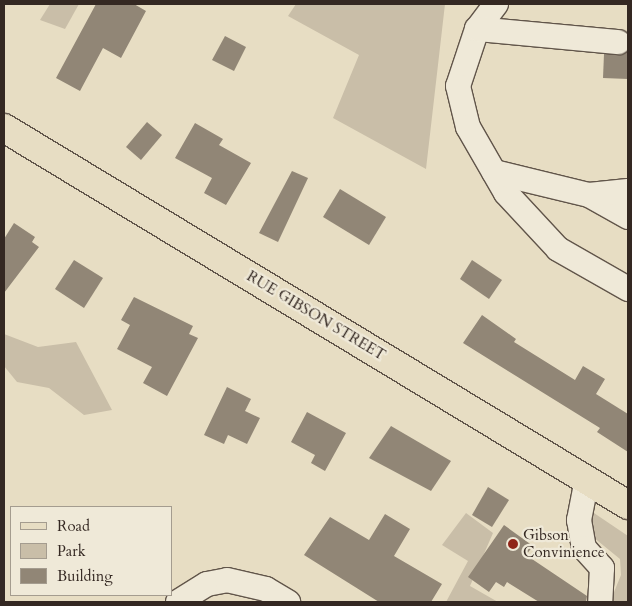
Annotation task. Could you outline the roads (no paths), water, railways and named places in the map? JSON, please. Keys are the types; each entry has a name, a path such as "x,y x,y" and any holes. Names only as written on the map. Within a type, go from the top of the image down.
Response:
{"main road":[{"name":"RUE GIBSON STREET","path":"4,128 587,480 623,505"}],"street":[{"path":"496,4 476,29 458,86 468,127 506,194 558,249 628,289"},
{"path":"476,29 618,42"},
{"path":"494,172 589,195 628,217"},
{"path":"589,195 628,190"},
{"path":"587,480 579,520 584,548 602,568 600,602"},
{"path":"178,602 208,584 227,580 266,589 288,602"}],"place":[{"name":"Gibson Convinience","path":"513,544"}]}
